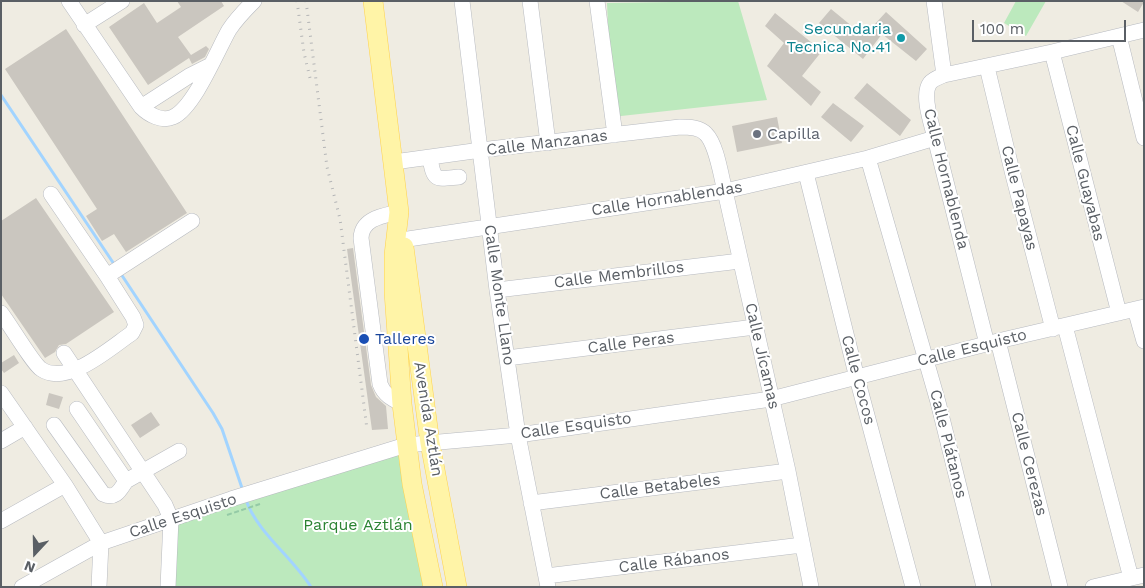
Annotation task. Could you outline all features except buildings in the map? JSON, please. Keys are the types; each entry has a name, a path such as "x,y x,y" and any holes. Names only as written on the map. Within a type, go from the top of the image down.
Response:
{"main road":[{"name":"Avenida Aztlán","path":"373,1 394,162 399,217 394,316 402,404 419,444 457,587"},
{"name":"Avenida Aztlán","path":"399,241 419,444 412,484 433,587"},
{"path":"394,316 404,336 410,358 419,444"}],"street":[{"path":"69,1 141,107 152,116 171,118 184,109 190,101 233,24 254,1"},
{"path":"84,25 122,1"},
{"path":"530,1 548,143"},
{"path":"596,1 615,135"},
{"path":"934,1 944,75 987,67 1144,30"},
{"name":"Calle Monte Llano","path":"465,2 497,290 518,435 547,582"},
{"path":"1119,36 1144,138"},
{"name":"Calle Guayabas","path":"1052,52 1118,313"},
{"path":"141,107 189,76 211,65"},
{"name":"Calle Papayas","path":"987,67 1013,176 1137,576"},
{"name":"Calle Hornablenda","path":"944,75 930,83 927,89 927,104 934,138 992,343"},
{"name":"Calle Manzanas","path":"394,162 680,127 701,130"},
{"name":"Calle Jícamas","path":"701,130 706,134 713,147 725,192 788,471 811,587"},
{"name":"Calle Hornablendas","path":"399,241 725,192 868,158 934,138"},
{"path":"430,158 433,174 436,177 459,177"},
{"name":"Calle Plátanos","path":"868,158 940,411 984,587"},
{"name":"Calle Cocos","path":"806,173 857,378 913,587"},
{"path":"1,313 40,369 60,375 76,371 132,333 136,328 135,321 114,271 51,194"},
{"path":"399,217 367,222 362,230 361,238 380,384 387,396 402,404"},
{"path":"114,271 192,221"},
{"name":"Calle Membrillos","path":"497,290 740,260"},
{"path":"1139,308 1144,341"},
{"name":"Calle Esquisto","path":"25,586 101,543 171,519 419,444 518,435 771,399 1139,308"},
{"name":"Calle Peras","path":"507,358 754,327"},
{"name":"Calle Cerezas","path":"992,343 1060,587"},
{"path":"64,353 165,505 171,519 168,587"},
{"path":"1,393 65,485 101,543 99,587"},
{"path":"77,409 126,480"},
{"path":"54,425 103,494 108,496 114,496 119,492 126,480 179,451"},
{"path":"1,441 26,427"},
{"name":"Calle Betabeles","path":"531,503 788,471"},
{"path":"1,521 65,485"},
{"name":"Calle Rábanos","path":"547,582 802,545"},
{"path":"1093,587 1137,576"}],"path":[{"path":"244,509 254,506"}],"green space":[{"path":"738,1 767,100 612,117 607,3"},
{"path":"1016,1 1046,1 1026,36 1004,23"},
{"name":"Parque Aztlán","path":"406,445 434,587 167,587 171,519"}],"waterway":[{"path":"1,95 116,267"},
{"path":"121,274 222,429 243,491"},
{"path":"246,500 251,512 266,534 311,587"}],"railway":[{"path":"297,1 304,53 310,78"},
{"path":"306,1 327,167 340,219 367,429"}],"place":[{"name":"Secundaria Tecnica No.41","path":"901,38"},
{"name":"Capilla","path":"757,134"},
{"name":"Talleres","path":"364,339"}]}
